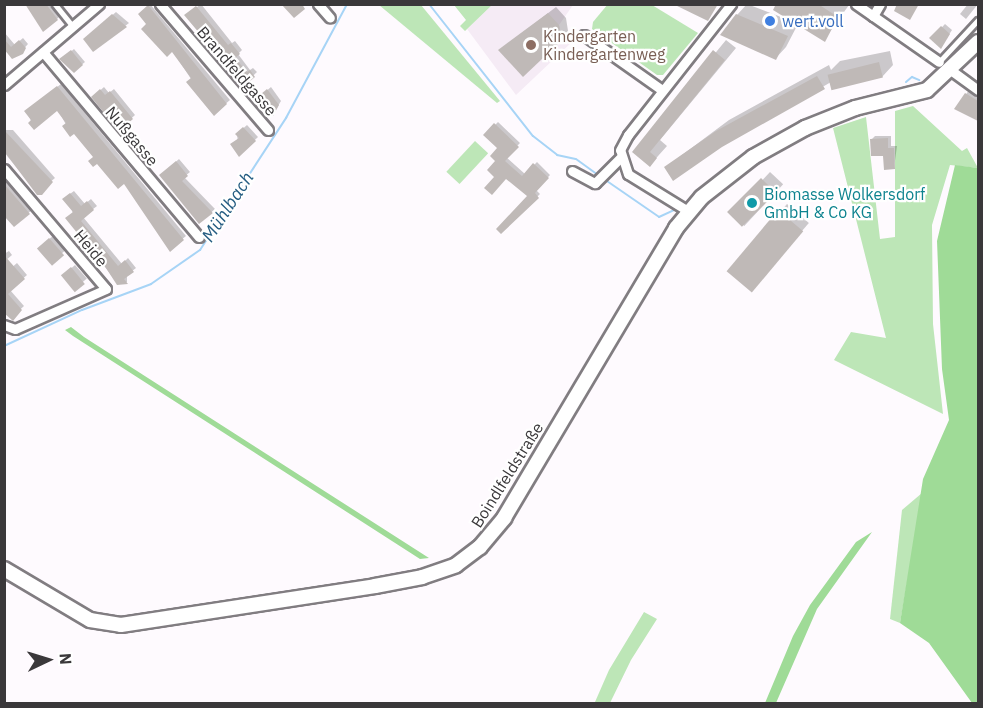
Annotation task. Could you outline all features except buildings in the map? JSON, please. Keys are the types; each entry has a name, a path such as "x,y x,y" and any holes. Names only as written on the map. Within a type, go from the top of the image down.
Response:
{"street":[{"path":"6,82 99,4"},
{"name":"Brandfeldgasse","path":"160,4 268,130"},
{"path":"318,4 330,18"},
{"path":"856,4 939,62"},
{"path":"873,15 880,4"},
{"path":"688,211 628,174 620,158 622,143 730,5"},
{"path":"584,35 662,90"},
{"name":"Boindlfeldstraße","path":"4,568 90,620 121,625 375,586 430,575 456,565 480,547 504,518 688,211 726,176 805,128 855,108 913,96 933,87 952,71 978,42"},
{"name":"Nußgasse","path":"43,52 199,237"},
{"path":"952,71 978,90"},
{"path":"572,171 595,183 620,158"},
{"name":"Heide","path":"4,169 106,289 15,329 4,326"}],"lane":[{"path":"55,4 73,26"},
{"path":"939,62 978,20"}],"shaded area":[{"path":"492,5 573,5 559,25 562,40 573,41 516,95 467,29"}],"green space":[{"path":"608,4 652,5 698,33 663,75 657,75 592,29 593,22"},
{"path":"379,5 421,5 500,101 497,103"},
{"path":"454,5 492,5 465,31 460,26 466,20"},
{"path":"913,106 962,151 967,148 978,168 950,165 932,225 933,324 943,414 834,360 851,332 886,338 833,128 866,117 880,239 895,237 895,111"},
{"path":"475,141 488,153 460,184 446,172"},
{"path":"955,165 978,168 978,704 972,703 929,643 900,623 923,479 949,420 942,369 937,241"},
{"path":"71,327 429,558 420,559 65,330"},
{"path":"922,493 900,623 890,619 902,510"},
{"path":"872,532 817,609 776,703 765,703 793,636 810,605 856,542"},
{"path":"644,612 657,619 631,660 610,703 595,702 609,670"}],"waterway":[{"name":"Mühlbach","path":"4,346 82,310 151,284 200,250 286,118 347,4"},
{"path":"429,4 533,136 557,155 576,159 599,176"},
{"path":"906,82 912,77 919,80"},
{"path":"604,179 659,217 674,210"}],"place":[{"name":"wert.voll","path":"770,21"},
{"name":"Kindergarten Kindergartenweg","path":"531,45"},
{"name":"Biomasse Wolkersdorf GmbH & Co KG","path":"752,203"}]}
